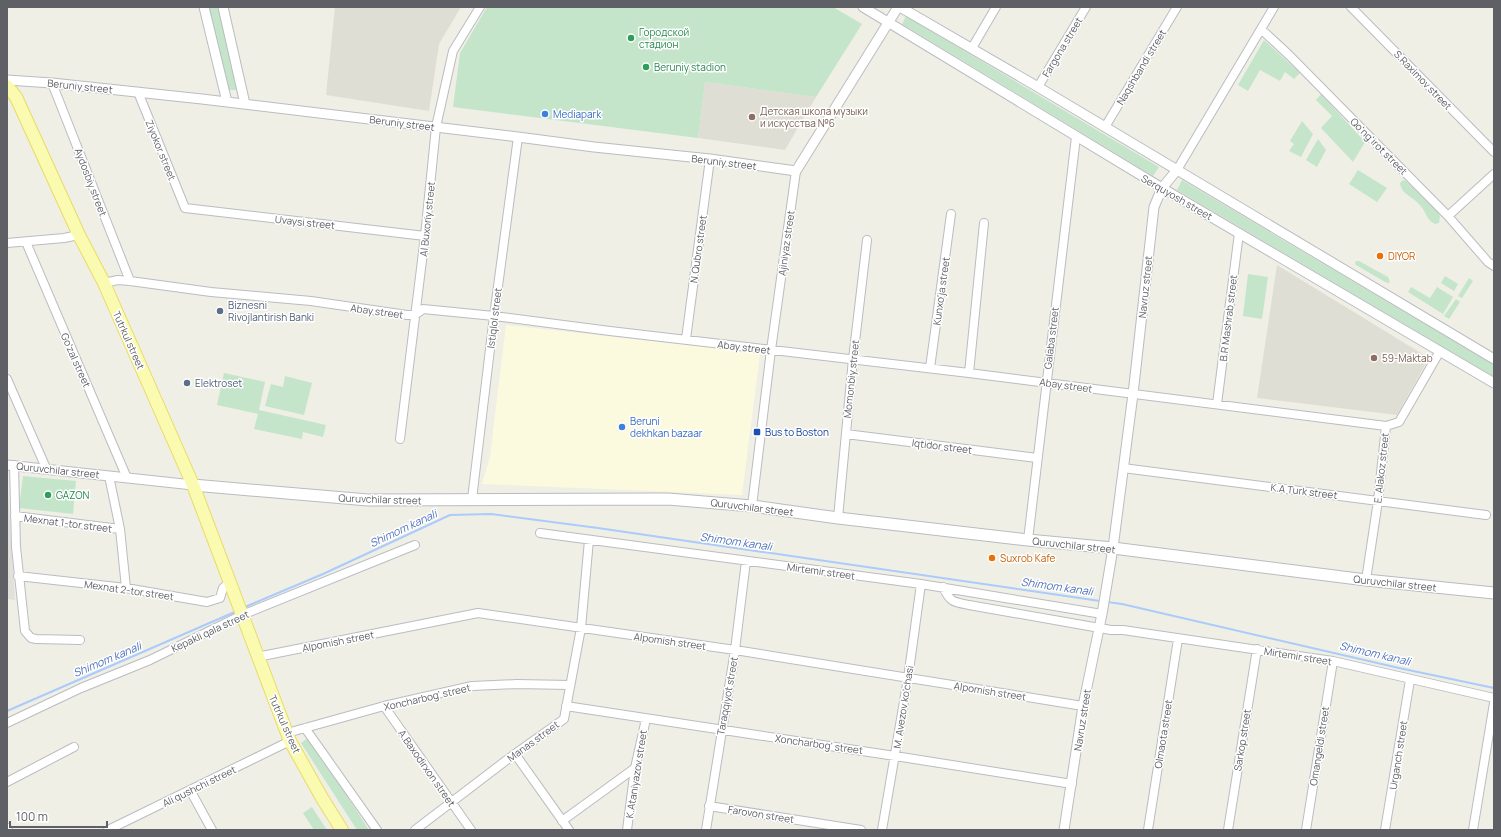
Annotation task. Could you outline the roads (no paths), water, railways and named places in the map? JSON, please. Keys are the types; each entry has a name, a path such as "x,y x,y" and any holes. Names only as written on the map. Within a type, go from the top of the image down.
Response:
{"main road":[{"name":"Tutrkul street","path":"7,86 16,97 79,235 104,283 193,485 288,737 322,798 342,830"},
{"name":"Quruvchilar street","path":"193,485 368,500 668,499 752,506 838,518 1028,540 1113,548 1366,580 1494,593"}],"street":[{"path":"204,7 227,102"},
{"path":"223,7 245,104"},
{"name":"Al Buxoriy street","path":"400,439 425,236 436,127 454,51 480,7"},
{"name":"Serquyosh street","path":"863,7 1076,137 1494,383"},
{"path":"899,7 1106,127 1494,359"},
{"name":"Ajiniyaz street","path":"752,506 771,350 796,171 899,7"},
{"path":"972,48 996,7"},
{"name":"Fargona street","path":"1038,87 1086,7"},
{"name":"Naqshbandi street","path":"1106,127 1176,7"},
{"name":"Navruz street","path":"1064,830 1083,706 1103,612 1113,548 1133,394 1154,207 1162,188 1177,170 1274,7"},
{"name":"S.Raximov street","path":"1351,7 1494,152"},
{"name":"Qo'ng'irot street","path":"1261,29 1289,55 1448,216 1488,262 1494,266"},
{"name":"Beruniy street","path":"7,80 52,83 245,104 594,147 710,159 796,171"},
{"name":"Aydosbiy street","path":"52,83 130,281"},
{"name":"Ziyokor street","path":"138,92 185,208"},
{"name":"Istiqlol street","path":"472,499 494,316 518,137"},
{"name":"Galaba street","path":"1028,540 1076,137"},
{"name":"N.Qubro street","path":"686,339 710,159"},
{"path":"1448,216 1494,174"},
{"name":"Uvaysi street","path":"185,208 425,236"},
{"name":"Kunxo'ja street","path":"930,368 951,214"},
{"path":"969,373 984,223"},
{"name":"B.R Mashrab street","path":"1217,404 1239,233"},
{"path":"7,243 64,238 79,235"},
{"name":"Momonbiy street","path":"838,518 853,359 867,240"},
{"name":"Go'zal street","path":"26,242 127,478"},
{"name":"Abay street","path":"104,283 118,280 130,281 211,292 311,301 415,315 423,309 494,316 1046,382 1386,426"},
{"name":"E. Alakoz street","path":"1366,580 1378,501 1386,426 1399,422 1440,351"},
{"path":"7,379 46,468"},
{"name":"Iqtidor street","path":"846,434 1037,458"},
{"path":"10,465 15,516 18,576 25,631 31,638 36,639 80,640"},
{"name":"Quruvchilar street","path":"10,465 193,485"},
{"name":"K.A Turk street","path":"1123,468 1486,515"},
{"path":"109,476 120,529 126,588"},
{"name":"Mexnat 1-tor street","path":"15,516 120,529"},
{"name":"Mirtemir street","path":"540,533 943,587 1103,612"},
{"name":"Manas street","path":"415,830 515,754 564,719 581,628 589,540"},
{"name":"Kepakli qala street","path":"7,724 81,688 150,660 240,609 415,544"},
{"name":"Taraqqiyot street","path":"706,830 735,650 746,561"},
{"name":"Mexnat 2-tor street","path":"18,576 126,588 207,602 220,598 223,588 230,582"},
{"name":"M. Avezov ko'chasi","path":"882,830 908,678 921,584"},
{"name":"Mirtemir street","path":"943,587 948,598 954,602 1099,628 1123,630 1333,661 1410,680 1494,698"},
{"name":"Alpomish street","path":"257,657 478,613 735,650 1083,706"},
{"name":"Olmaota street","path":"1148,830 1178,639"},
{"name":"Sarkop street","path":"1228,830 1257,649"},
{"name":"Omangeldi street","path":"1306,830 1333,661"},
{"name":"Urganch street","path":"1385,830 1410,680"},
{"name":"Xoncharbog' street","path":"288,737 305,728 384,706 472,686 517,684 570,685"},
{"path":"1473,830 1494,703"},
{"name":"A.Baxodirxon street","path":"384,706 471,830"},
{"name":"Xoncharbog' street","path":"566,706 1072,784"},
{"name":"K.Ataniyazov street","path":"627,830 635,768 646,718"},
{"path":"305,728 377,830"},
{"name":"Ali qushchi street","path":"108,830 190,790 288,737"},
{"path":"7,782 74,747"},
{"path":"515,754 569,830"},
{"path":"562,821 635,768"},
{"path":"190,790 212,830"},
{"name":"Farovon street","path":"709,806 861,830"}],"waterway":[{"name":"Shimom kanali","path":"245,607 323,574 450,515 491,514 598,528 1100,601"},
{"name":"Shimom kanali","path":"1107,602 1122,604 1399,668 1494,688"},
{"name":"Shimom kanali","path":"7,711 237,611"}],"place":[{"name":"Городской стадион","path":"631,38"},
{"name":"Beruniy stadion","path":"646,67"},
{"name":"Mediapark","path":"545,114"},
{"name":"Детская школа музыки и искусства №6","path":"752,117"},
{"name":"DIYOR","path":"1380,256"},
{"name":"Biznesni Rivojlantirish Banki","path":"220,311"},
{"name":"59-Maktab","path":"1374,358"},
{"name":"Elektroset","path":"187,383"},
{"name":"Beruni dekhkan bazaar","path":"622,427"},
{"name":"Bus to Boston","path":"757,432"},
{"name":"GAZON","path":"48,495"},
{"name":"Suxrob Kafe","path":"992,558"}]}
